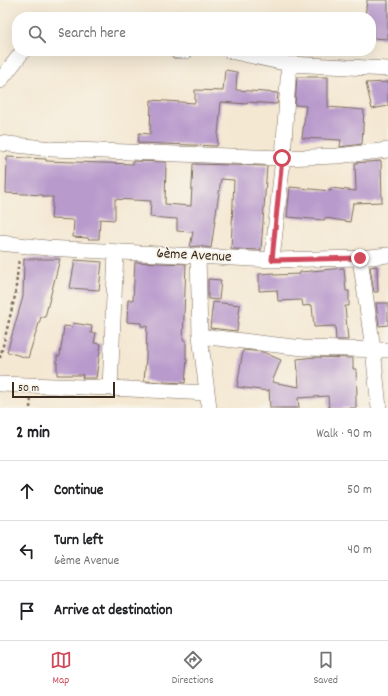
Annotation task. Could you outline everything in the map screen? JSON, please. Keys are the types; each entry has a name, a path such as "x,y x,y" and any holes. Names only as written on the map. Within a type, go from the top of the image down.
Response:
{"street":[{"path":"0,81 19,56"},
{"path":"253,56 289,64 388,69"},
{"path":"272,260 289,64"},
{"path":"0,143 50,149 282,158 337,156 388,150"},
{"name":"6ème Avenue","path":"0,243 116,252 198,255 272,260 360,258 388,255"},
{"path":"110,388 116,252"},
{"path":"0,384 110,388 208,401 200,336 198,255"},
{"path":"360,258 381,350 379,408"},
{"path":"200,336 273,343 296,347 381,350"}],"path":[{"path":"0,358 14,296 20,245"}],"building":[{"path":"367,0 388,0 388,39 376,38 376,12 366,12"},
{"path":"225,70 237,72 236,90 278,93 277,104 221,102 217,146 138,143 139,133 150,134 151,100 195,103 195,90 223,91"},
{"path":"297,77 328,77 328,107 364,110 362,144 340,147 341,140 302,138 306,106 295,105"},
{"path":"388,82 388,106 372,109 366,83"},
{"path":"7,157 46,159 46,161 133,164 133,161 166,162 165,204 191,206 193,164 267,166 261,250 231,249 234,180 221,179 211,248 198,246 190,247 193,232 177,231 177,219 150,217 151,201 115,199 115,220 100,219 99,239 88,239 73,237 74,220 51,219 53,197 6,193"},
{"path":"381,161 382,202 353,203 350,222 325,218 324,220 287,217 290,187 331,191 331,188 356,191 355,163"},
{"path":"24,259 60,259 45,317 41,317 28,358 7,352 23,297"},
{"path":"75,260 102,262 99,290 70,288"},
{"path":"135,262 186,264 183,340 186,340 187,360 185,383 144,381 147,326 141,326 141,323 127,322 128,300 133,300"},
{"path":"377,266 378,292 374,292 370,267"},
{"path":"344,268 346,291 349,291 349,306 345,306 348,340 336,340 335,326 314,327 312,305 303,306 302,300 278,301 277,290 259,291 259,274 300,274 300,272"},
{"path":"208,279 221,280 219,300 208,299"},
{"path":"213,302 240,305 237,331 210,328"},
{"path":"376,303 388,303 388,325 379,326"},
{"path":"73,323 92,326 91,333 96,333 94,343 101,344 96,378 82,378 83,375 57,375 57,356 60,356 64,326 72,327"},
{"path":"243,350 263,352 281,360 272,382 299,387 297,359 315,357 353,358 353,369 356,369 356,408 329,408 328,396 298,398 299,408 270,408 269,389 268,391 237,387"}],"route":[{"path":"282,158 272,260 360,258"}]}
